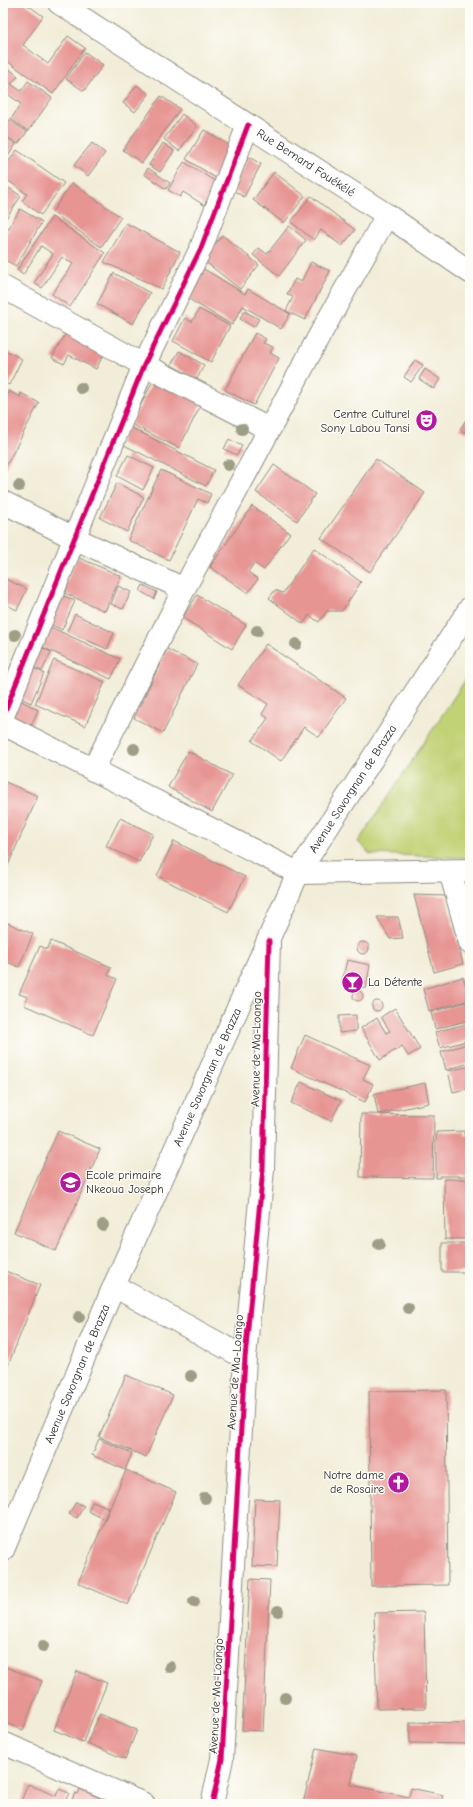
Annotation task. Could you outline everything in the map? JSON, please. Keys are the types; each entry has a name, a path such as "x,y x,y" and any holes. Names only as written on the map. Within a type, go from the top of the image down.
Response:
{"street":[{"name":"Rue Bernard Fouékélé","path":"59,3 248,125 470,272"},
{"path":"3,716 144,365 201,248 248,125"},
{"path":"93,770 184,589 269,429 387,216"},
{"path":"3,287 144,365 269,429"},
{"path":"3,502 74,538 184,589"},
{"name":"Avenue Savorgnan de Brazza","path":"3,1549 114,1286 298,873 470,608"},
{"path":"3,724 298,873 460,871 470,943"},
{"name":"Avenue de Ma-Loango","path":"212,1804 222,1759 245,1358 263,1169 269,941"},
{"path":"114,1286 245,1358"},
{"path":"3,1742 144,1804"}],"green space":[{"path":"470,673 470,858 370,854 358,842"}],"building":[{"path":"6,3 25,3 43,16 23,45 48,64 68,36 85,48 53,94 3,58 3,8"},
{"path":"85,52 103,65 84,91 66,79"},
{"path":"3,64 18,76 11,84 21,91 28,81 52,98 28,131 11,119 21,104 5,92 3,95"},
{"path":"137,85 149,94 135,112 123,103"},
{"path":"161,96 180,109 142,163 123,150"},
{"path":"182,114 197,126 179,151 164,139"},
{"path":"8,119 27,132 18,144 3,134 3,126"},
{"path":"204,130 231,146 222,160 229,164 219,180 186,159"},
{"path":"6,138 16,144 3,164 3,143"},
{"path":"92,143 105,153 88,176 74,165"},
{"path":"163,143 174,151 160,172 149,165"},
{"path":"17,150 64,183 41,215 22,201 27,194 3,177 3,169"},
{"path":"249,157 261,164 244,197 231,189"},
{"path":"184,162 218,183 204,205 183,192 180,197 168,190"},
{"path":"148,168 170,183 166,189 144,174"},
{"path":"274,172 305,196 284,223 253,200"},
{"path":"72,183 121,217 101,247 52,212"},
{"path":"3,184 21,196 3,223"},
{"path":"311,196 355,230 342,246 321,230 314,240 291,222"},
{"path":"20,209 42,222 16,266 3,259 3,238"},
{"path":"52,217 105,253 70,307 52,294 73,264 62,257 42,288 34,283 53,254 41,246 23,275 17,270"},
{"path":"126,223 180,252 162,289 104,262"},
{"path":"289,226 306,240 279,276 253,255 259,248 267,254"},
{"path":"222,235 259,265 240,289 203,260"},
{"path":"311,262 330,271 305,320 286,311 293,297 287,294 295,279 301,282"},
{"path":"204,269 245,294 248,289 290,314 281,329 243,306 232,325 187,298"},
{"path":"114,273 150,293 133,324 97,304"},
{"path":"199,309 230,326 211,362 173,341 185,318 192,322"},
{"path":"244,311 259,319 254,327 240,319"},
{"path":"66,333 104,354 96,369 69,355 64,364 52,358"},
{"path":"255,333 266,339 263,343 273,347 270,353 279,358 254,405 225,390"},
{"path":"3,349 22,359 9,385 3,382"},
{"path":"179,351 204,365 197,379 171,365"},
{"path":"415,360 423,365 411,382 404,377"},
{"path":"425,369 440,379 434,389 419,379"},
{"path":"154,379 202,403 179,448 131,424"},
{"path":"9,391 20,397 21,393 39,403 3,472 3,403"},
{"path":"470,414 470,427 466,433 460,429"},
{"path":"128,426 214,470 206,486 120,443"},
{"path":"229,439 242,446 237,455 224,449"},
{"path":"128,455 154,468 143,490 117,476"},
{"path":"376,459 425,493 370,572 321,538"},
{"path":"274,465 315,494 297,521 256,492"},
{"path":"161,470 211,494 207,503 198,499 169,560 128,540"},
{"path":"117,483 144,497 127,532 100,518"},
{"path":"252,506 290,533 264,570 254,563 248,572 258,579 248,593 210,567"},
{"path":"314,548 361,582 342,611 327,611 319,622 309,615 303,624 269,598 275,590 283,593"},
{"path":"77,557 121,576 105,611 62,592"},
{"path":"3,578 27,589 17,610 3,603"},
{"path":"143,585 157,592 154,599 140,591"},
{"path":"118,586 131,592 123,609 111,604"},
{"path":"60,594 75,601 62,630 46,622"},
{"path":"197,595 246,625 232,649 183,618"},
{"path":"75,614 114,633 107,649 67,631"},
{"path":"46,625 120,659 111,679 38,645"},
{"path":"266,644 346,698 319,737 304,727 281,761 252,741 268,718 262,714 268,704 238,685"},
{"path":"39,646 51,652 42,671 30,665"},
{"path":"167,649 197,664 163,733 134,718"},
{"path":"54,660 105,682 85,726 35,704"},
{"path":"30,667 44,673 31,703 17,696"},
{"path":"16,698 38,710 31,726 8,714"},
{"path":"188,751 232,775 212,812 168,787"},
{"path":"3,781 38,796 3,877"},
{"path":"120,818 153,834 139,862 106,846"},
{"path":"174,841 245,877 228,912 157,876"},
{"path":"414,895 446,896 463,964 434,972"},
{"path":"377,917 398,917 403,938 390,939"},
{"path":"3,921 33,934 19,967 3,960"},
{"path":"51,941 111,967 108,975 117,979 93,1035 24,1005 28,997 19,994 40,946 47,949"},
{"path":"361,942 365,942 369,948 365,954 361,954 357,950 357,946"},
{"path":"347,960 370,965 366,988 342,982"},
{"path":"463,977 470,1000 429,1011 423,989"},
{"path":"358,991 363,996 358,1001 353,996"},
{"path":"375,1001 379,1001 382,1006 379,1011 375,1011 372,1008 372,1004"},
{"path":"466,1002 470,1020 435,1029 431,1012"},
{"path":"395,1008 420,1049 408,1056 402,1046 380,1060 361,1028 377,1018 386,1033 390,1031 381,1017"},
{"path":"356,1015 356,1031 339,1033 339,1016"},
{"path":"470,1023 470,1040 440,1048 435,1032"},
{"path":"305,1035 370,1065 363,1079 373,1084 365,1102 291,1068"},
{"path":"470,1043 470,1063 446,1070 441,1052"},
{"path":"470,1066 470,1088 453,1092 448,1071"},
{"path":"301,1082 341,1101 331,1121 291,1103"},
{"path":"425,1083 429,1103 378,1114 374,1094"},
{"path":"361,1114 434,1115 433,1178 360,1177"},
{"path":"58,1131 100,1149 56,1251 14,1232"},
{"path":"464,1131 464,1135 470,1135 470,1176 440,1176 440,1178 436,1178 436,1132"},
{"path":"444,1179 470,1179 470,1239 445,1239"},
{"path":"442,1243 470,1243 470,1272 442,1272"},
{"path":"3,1270 40,1285 3,1378"},
{"path":"126,1375 173,1395 146,1457 99,1437"},
{"path":"446,1390 448,1585 371,1586 369,1391"},
{"path":"99,1439 132,1453 125,1470 92,1455"},
{"path":"126,1470 176,1492 128,1605 78,1583"},
{"path":"255,1499 280,1500 277,1567 252,1566"},
{"path":"93,1501 109,1508 104,1519 88,1511"},
{"path":"76,1502 84,1506 77,1518 69,1514"},
{"path":"250,1579 270,1580 263,1731 242,1730"},
{"path":"424,1612 426,1708 377,1709 374,1613"},
{"path":"3,1666 42,1681 23,1730 3,1722"},
{"path":"77,1671 107,1683 83,1742 54,1730"},
{"path":"100,1714 137,1730 125,1759 87,1743"},
{"path":"410,1722 470,1723 470,1744 410,1743"},
{"path":"316,1748 357,1756 351,1785 409,1797 411,1788 443,1795 441,1804 303,1804"},
{"path":"28,1784 56,1796 59,1789 69,1793 64,1804 20,1804"},
{"path":"80,1789 113,1804 70,1804 75,1793 78,1794"}],"cycle path":[{"path":"3,716 144,365 201,248 248,125"},
{"path":"212,1804 222,1759 245,1358 263,1169 269,941"}],"place":[{"name":"Centre Culturel Sony Labou Tansi","path":"426,421"},
{"name":"La Détente","path":"352,982"},
{"name":"Ecole primaire Nkeoua Joseph","path":"70,1182"},
{"name":"Notre dame de Rosaire","path":"399,1482"}]}
